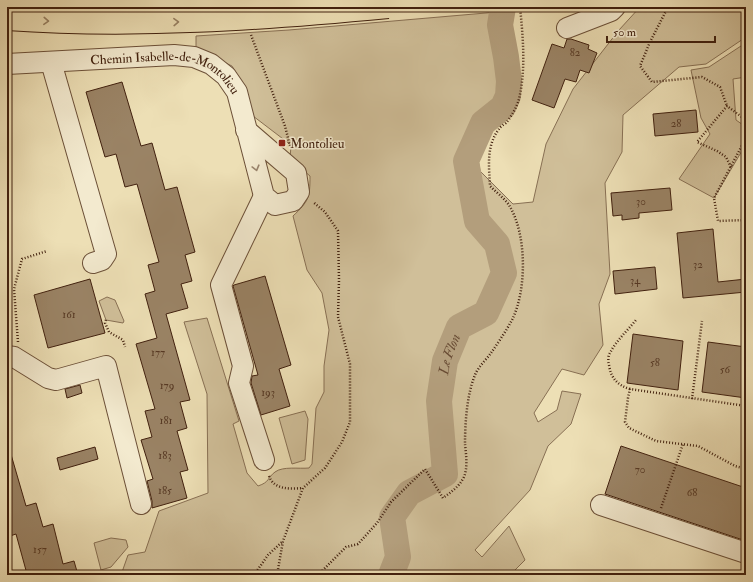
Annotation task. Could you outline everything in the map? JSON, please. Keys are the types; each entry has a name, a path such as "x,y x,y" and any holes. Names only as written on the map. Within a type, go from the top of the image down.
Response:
{"highway":[{"path":"7,19 106,23 186,22 302,15 388,7"}],"street":[{"path":"567,28 611,11 615,7"},
{"name":"Chemin Isabelle-de-Montolieu","path":"7,64 174,55 194,57 211,64 226,76 237,92 264,196"},
{"path":"51,62 106,254 102,260 93,263"},
{"path":"246,130 296,173 299,192 293,201 275,205 264,196 221,285 243,366 239,384 264,460"},
{"path":"13,352 14,357 48,378 56,380 106,366 141,504"},
{"path":"601,505 746,553"}],"path":[{"path":"318,575 346,547 358,544 377,523 391,502 425,469 443,498 456,489 464,476 467,456 465,444 466,410 475,374 512,320 520,295 523,263 520,231 508,205 490,186 489,152 492,142 499,129 512,114 518,100 522,77 523,40 520,7"},
{"path":"668,7 650,42 640,66 652,82 702,77 720,87 727,106 746,120"},
{"path":"250,32 285,126 296,173"},
{"path":"727,106 697,142 726,157 731,168"},
{"path":"746,138 714,198 718,221 746,220"},
{"path":"277,575 283,541 303,488 325,468 342,442 350,422 350,364 338,317 338,231 325,212 307,198"},
{"path":"13,352 14,289 22,259 47,251"},
{"path":"106,320 109,332 123,340 126,347"},
{"path":"636,320 609,353 608,360 610,373 614,381 622,387 630,390 746,406"},
{"path":"692,399 702,321"},
{"path":"630,390 625,422 629,428 656,441 698,446 734,466 746,469"},
{"path":"656,523 683,444"},
{"path":"264,460 271,480 281,488 303,488"},
{"path":"254,575 268,555 283,541"}],"shaded area":[{"path":"640,7 746,7 746,37 706,64 679,67 623,115 622,152 605,183 610,274 599,304 603,345 584,375 562,369 534,413 538,422 557,410 562,391 581,394 571,424 548,446 530,490 475,550 482,557 509,526 525,560 510,575 121,575 128,555 145,552 159,511 208,493 207,394 184,322 207,318 239,421 233,424 247,473 258,486 265,483 272,474 278,470 287,468 309,468 312,464 316,408 324,392 324,366 329,330 322,293 307,270 293,216 308,198 310,176 290,159 291,145 253,116 244,86 232,66 196,49 196,36 289,30 509,11 514,67 475,142 480,171 513,204 533,202 546,144 573,89 619,30"},
{"path":"746,44 746,77 733,79 736,120 746,127 746,144 714,198 679,179 710,134 701,118 691,70 709,67"},
{"path":"107,297 115,300 124,321 123,323 106,320 99,301"},
{"path":"305,411 308,419 305,460 292,464 279,418"},
{"path":"111,538 126,540 128,547 111,567 101,570 94,543"}],"building":[{"path":"567,39 589,45 588,49 597,53 589,73 580,70 576,82 565,79 554,108 532,100 552,44 564,48"},
{"path":"122,82 141,146 152,143 165,190 177,187 195,252 185,255 192,281 181,284 188,308 166,314 190,400 180,402 187,428 177,431 188,470 180,472 187,498 152,508 152,501 147,481 153,479 141,440 152,437 145,411 155,409 136,344 157,338 145,294 155,291 148,265 159,262 137,184 125,187 116,154 105,157 86,92"},
{"path":"696,110 698,132 655,136 653,114"},
{"path":"670,188 672,210 639,213 639,218 622,220 622,215 613,216 611,193"},
{"path":"713,229 718,282 746,279 746,292 683,298 677,233"},
{"path":"655,267 657,289 615,294 613,271"},
{"path":"265,276 291,365 279,369 290,406 261,415 251,383 252,376 258,375 233,286"},
{"path":"90,279 105,333 48,348 34,295"},
{"path":"633,334 683,341 678,390 627,383"},
{"path":"708,342 746,347 746,398 702,392"},
{"path":"80,385 82,393 67,398 65,389"},
{"path":"621,446 746,488 746,541 605,494"},
{"path":"95,447 98,459 60,470 57,458"},
{"path":"10,451 26,506 36,503 43,527 53,524 63,564 74,561 78,575 35,575 35,572 27,574 16,534 7,537 7,452"}],"waterway":[{"name":"Le Flon","path":"391,575 398,557 392,517 409,493 445,474 439,401 445,361 459,327 486,313 504,273 497,244 477,221 466,161 483,123 503,107 508,96 509,81 500,25 503,7"}],"place":[{"name":"Montolieu","path":"282,143"}]}
